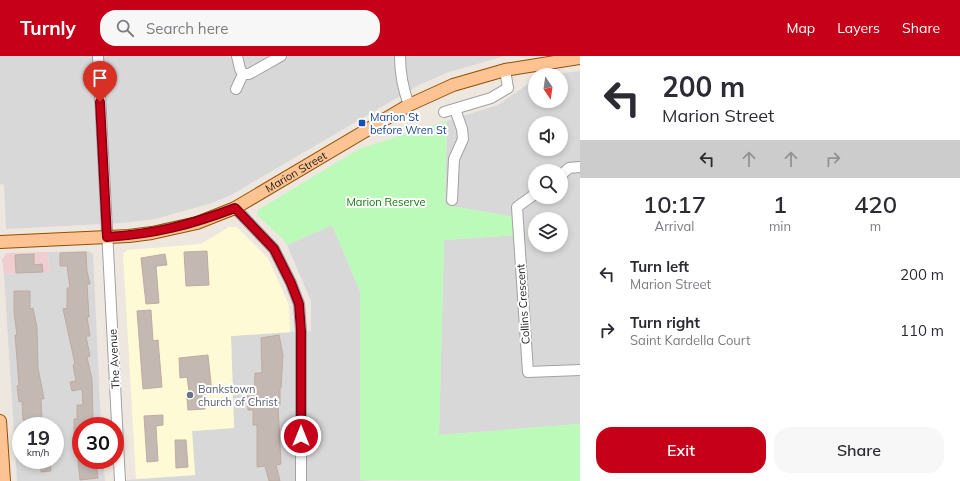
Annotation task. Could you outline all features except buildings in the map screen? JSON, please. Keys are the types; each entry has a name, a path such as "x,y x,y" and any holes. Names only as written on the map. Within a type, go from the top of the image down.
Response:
{"main road":[{"name":"Marion Street","path":"0,242 144,234 197,223 235,208 409,105 453,84 505,70 580,58"},
{"path":"0,421 4,481"}],"street":[{"name":"The Avenue","path":"98,56 120,481"},
{"path":"237,56 240,69 243,74"},
{"path":"243,74 255,71 281,56"},
{"path":"400,56 400,68 404,91 409,105"},
{"path":"444,112 491,98 508,88 505,70"},
{"path":"236,89 243,74"},
{"path":"452,200 454,159 463,134 455,109"},
{"path":"568,169 580,168"},
{"name":"Collins Crescent","path":"528,199 517,207 528,372 580,370"},
{"path":"235,208 274,249 291,283 299,304 301,331 301,481"}],"shaded area":[{"path":"0,56 505,56 449,72 419,85 231,195 212,203 155,219 122,223 6,229 4,185 0,184"},
{"path":"580,71 580,424 439,435 444,240 516,235 515,217 445,205 447,121 498,105 528,84 528,108 568,108 568,73"},
{"path":"332,225 360,291 360,480 373,481 113,481 195,475 192,431 234,428 231,336 311,331 311,301 287,245"},
{"path":"229,227 237,227 268,258 289,305 290,332 231,336 234,428 192,431 195,475 136,479 123,253 128,250 201,244"},
{"path":"88,251 93,254 101,417 72,417 72,469 104,469 105,481 17,481 16,469 64,469 64,417 13,417 4,274 49,271 48,252"},
{"path":"48,252 49,272 4,274 2,259 7,253"}],"green space":[{"name":"Marion Reserve","path":"447,121 445,205 515,217 517,235 444,240 439,435 580,424 580,481 360,480 360,291 332,225 287,245 283,239 257,215 258,210 359,149"}],"place":[{"name":"Marion St before Wren St","path":"362,123"},
{"name":"Bankstown church of Christ","path":"190,395"}],"route":[{"path":"100,102 107,237 129,236 173,229 197,223 235,208 274,249 291,283 299,304 301,331 301,436"}]}
